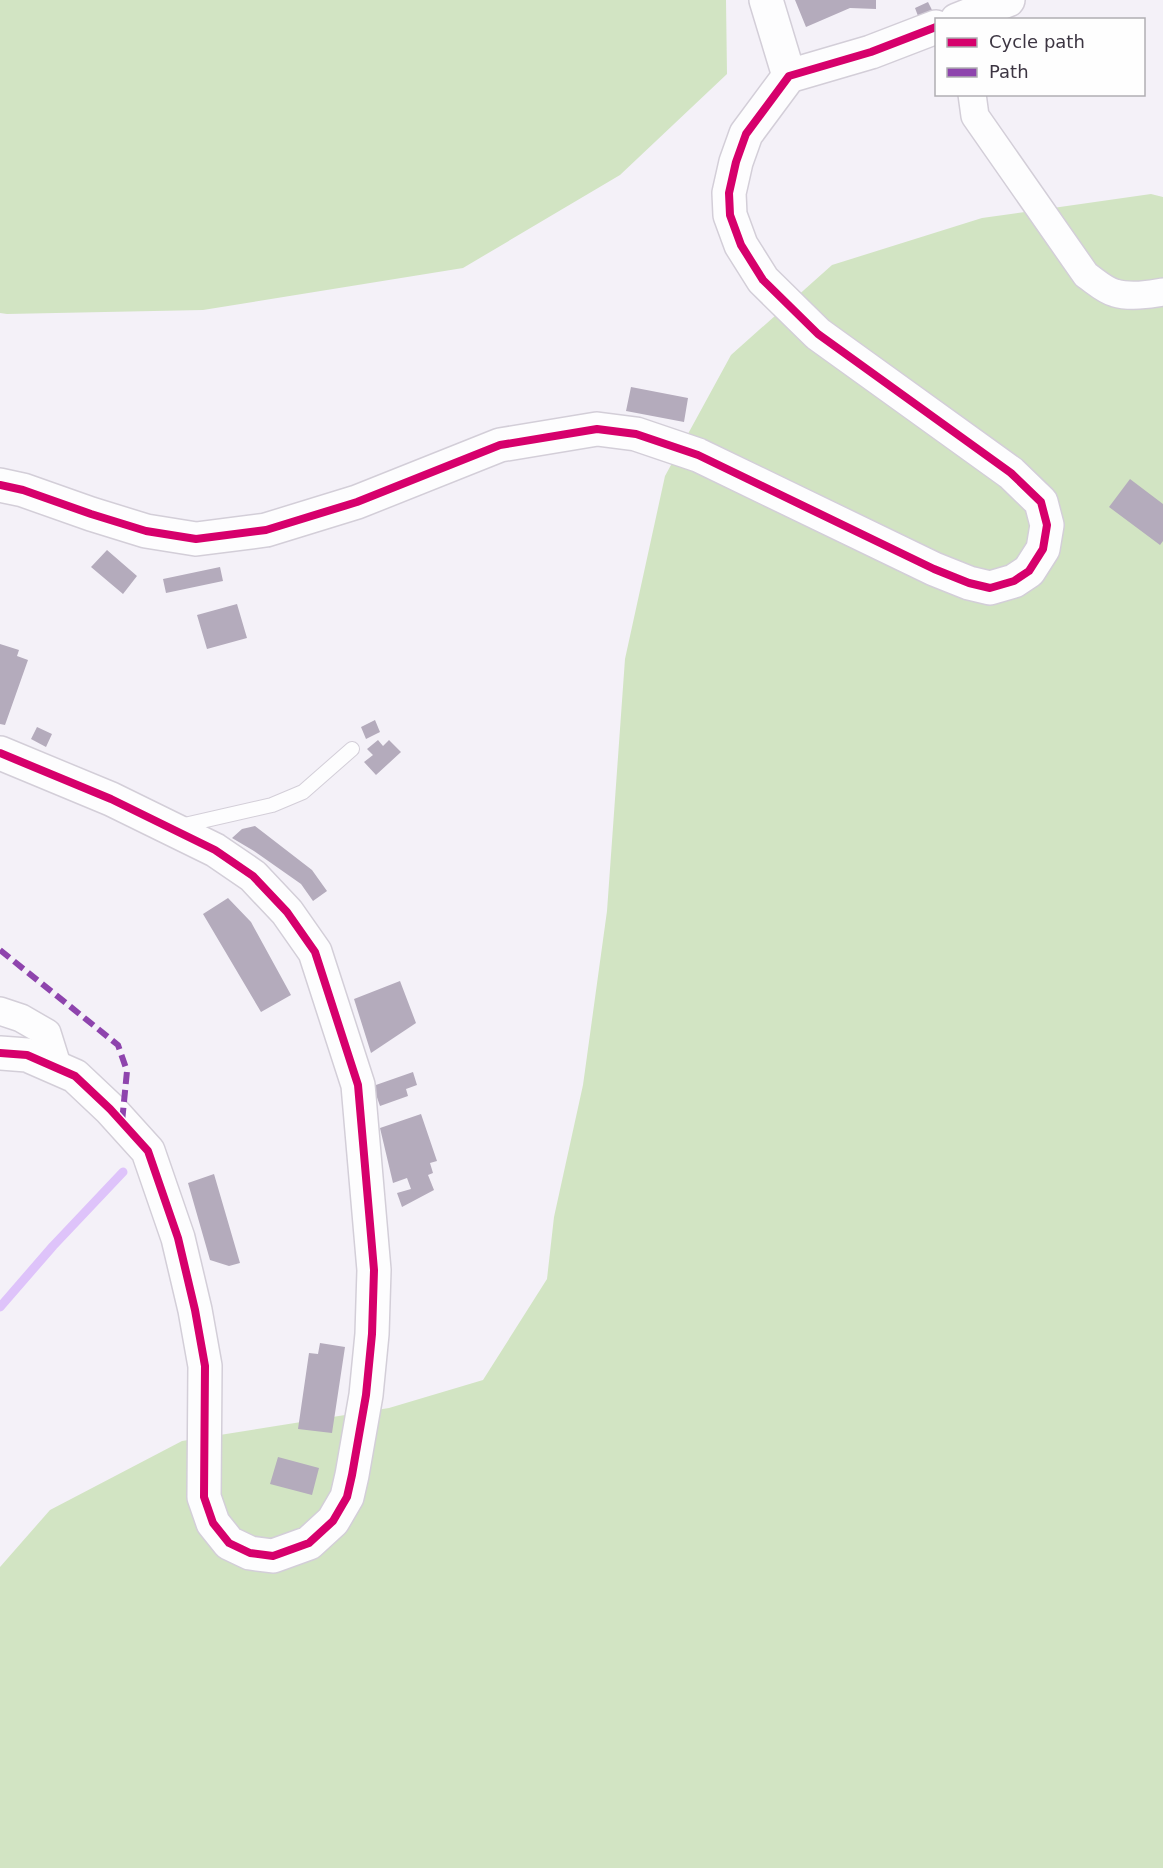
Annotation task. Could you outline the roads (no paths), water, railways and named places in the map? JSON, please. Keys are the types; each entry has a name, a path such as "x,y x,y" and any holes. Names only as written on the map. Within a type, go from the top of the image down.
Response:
{"street":[{"path":"766,0 789,76"},
{"path":"962,18 1008,0"},
{"path":"0,485 23,490 146,531 196,539 266,530 357,501 500,445 597,429 636,434 698,454 969,583 990,588 1014,581 1029,571 1043,549 1047,525 1041,502 1011,473 818,334 762,280 741,245 730,215 729,192 746,134 789,76 871,52 935,28"},
{"path":"972,96 975,116 1086,274 1100,286 1115,293 1163,292"},
{"path":"0,753 111,799 214,850 253,876 287,912 315,952 357,1085 374,1270 372,1334 366,1395 361,1433 347,1497 333,1521 309,1543 273,1556 250,1553 229,1543 213,1523 204,1497 205,1366 178,1238 148,1152 110,1109 75,1076 27,1055 0,1053"},
{"path":"0,1011 21,1018 47,1033 58,1068"}],"lane":[{"path":"170,828 272,805 303,792 352,749"}],"waterway":[{"path":"0,1307 53,1246 123,1172"}]}
